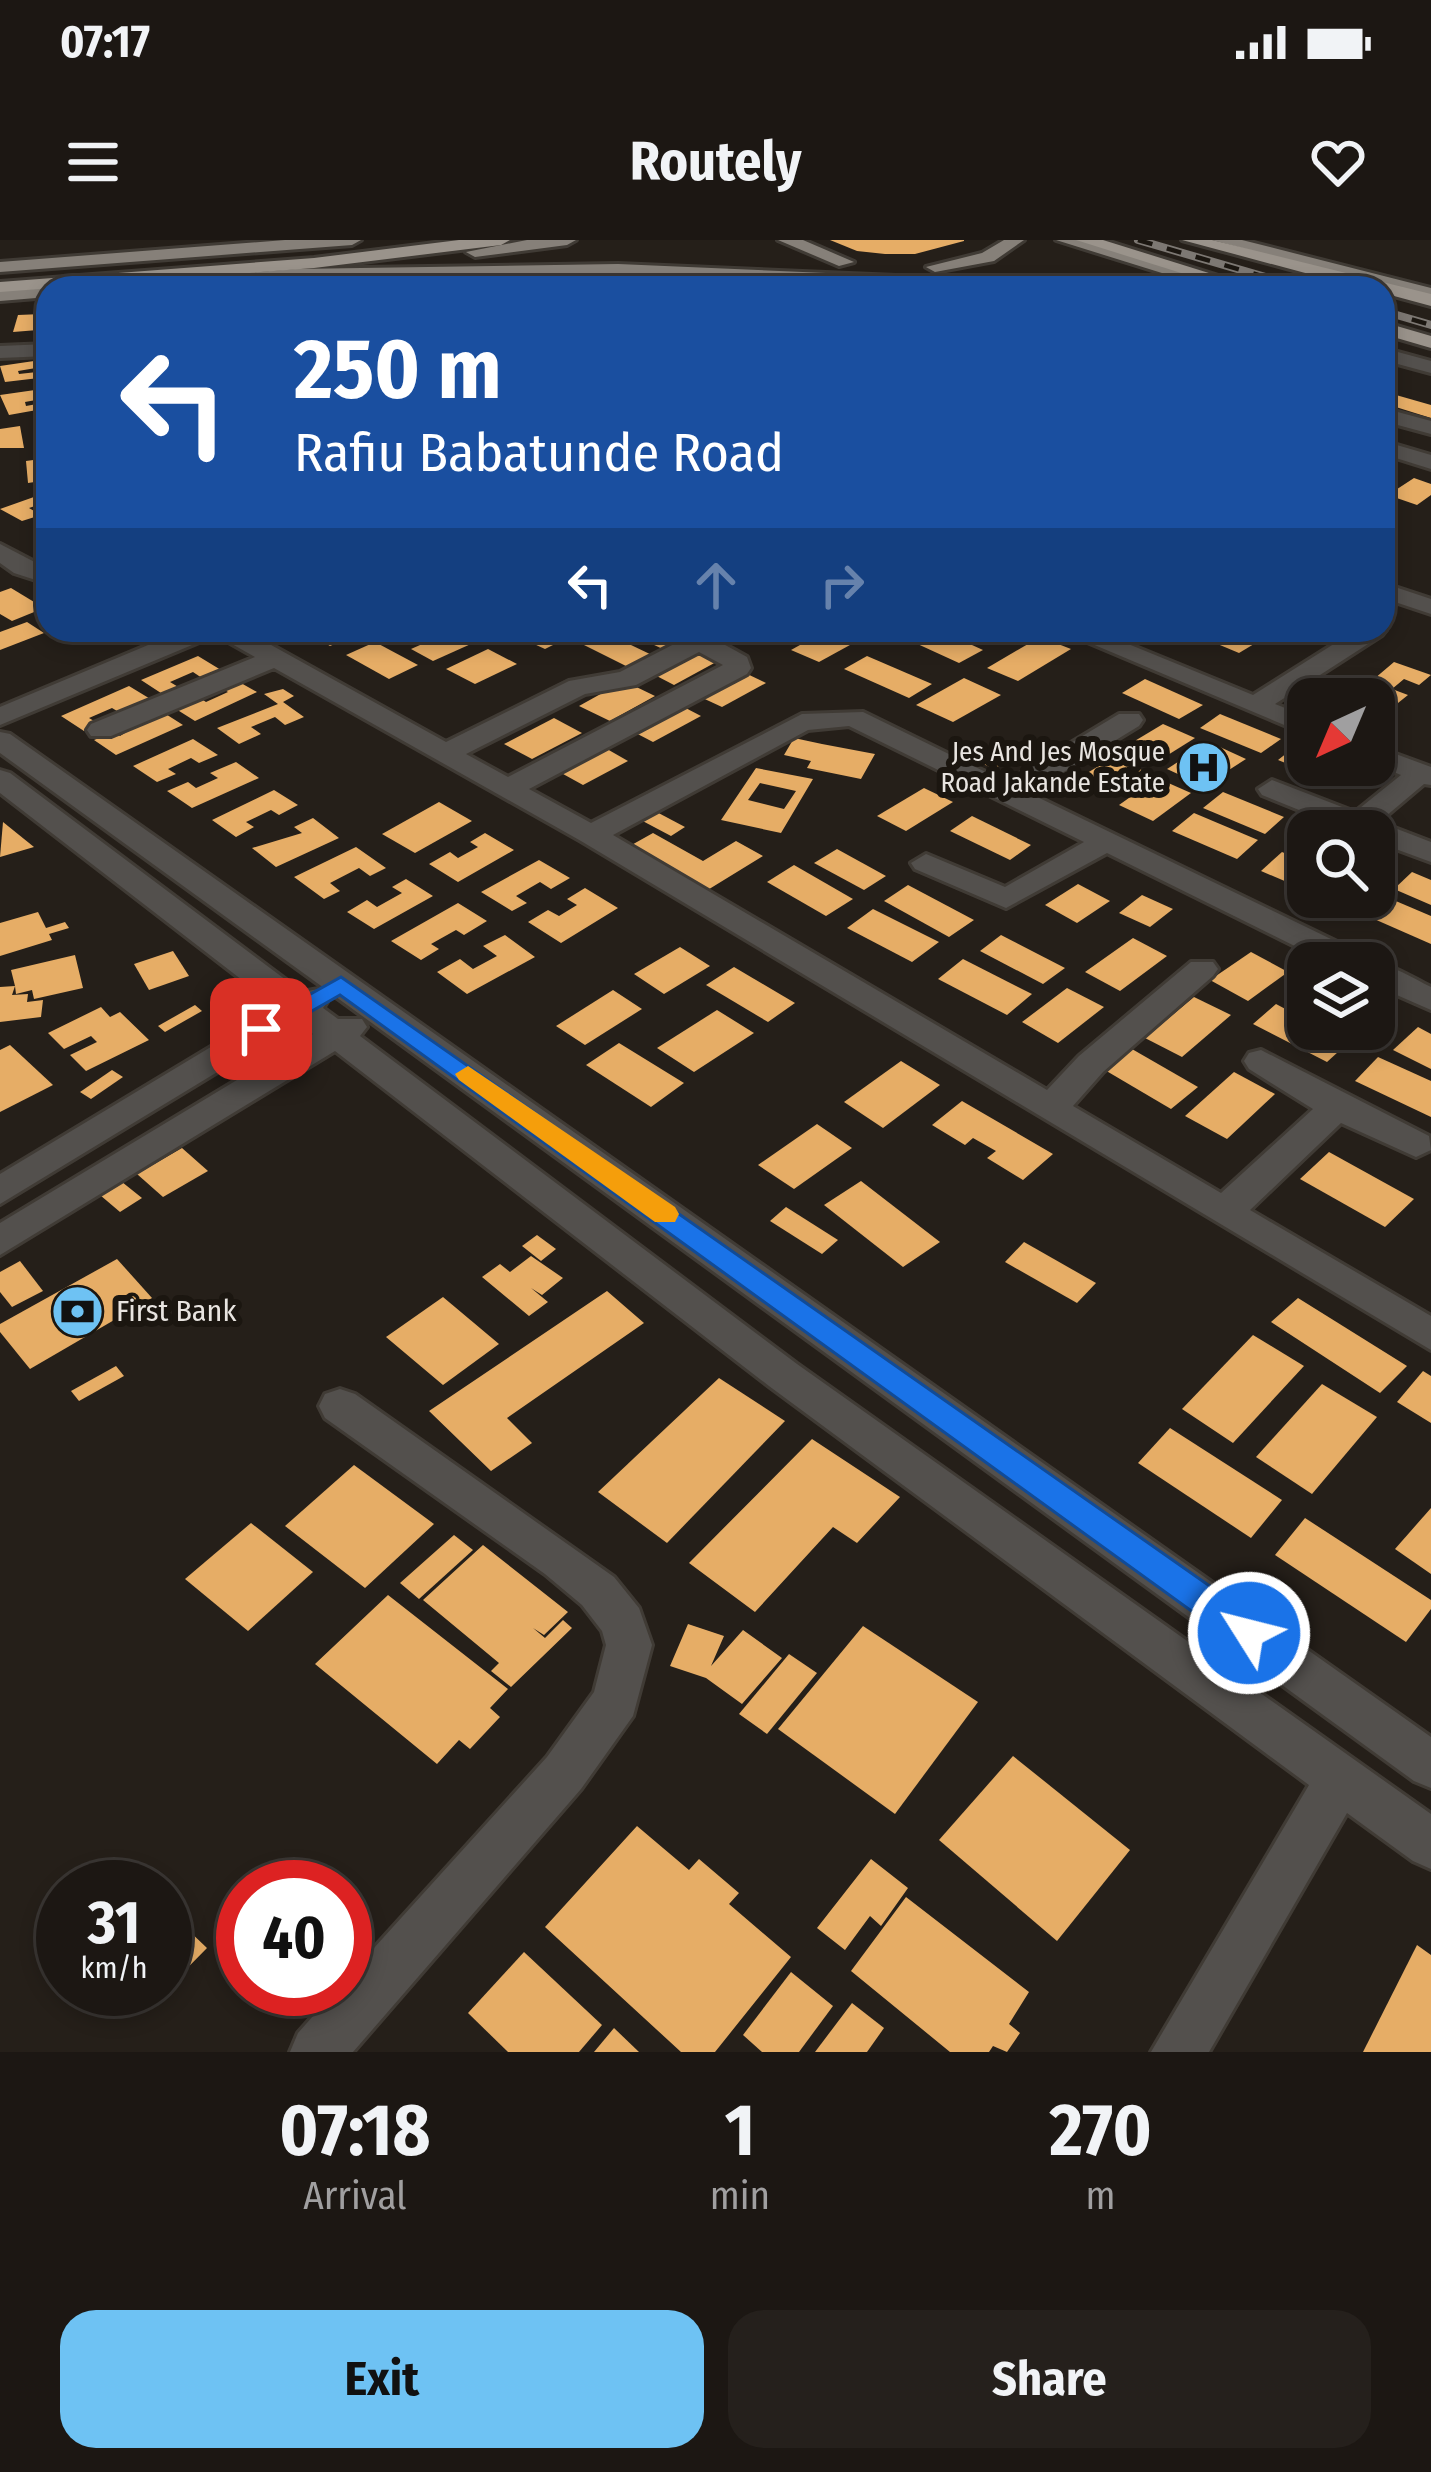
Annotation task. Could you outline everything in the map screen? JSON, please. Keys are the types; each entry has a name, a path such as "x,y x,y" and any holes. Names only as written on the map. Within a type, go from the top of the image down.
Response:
{"highway":[{"path":"0,271 421,240"},
{"path":"168,276 501,240"},
{"path":"1085,240 1206,276"},
{"path":"1191,240 1345,276"},
{"path":"0,291 36,288"},
{"path":"1395,288 1431,296"}],"main road":[{"path":"26,270 351,240"},
{"path":"282,276 567,240"},
{"path":"788,240 841,261 912,268 978,260 999,253 1015,240"},
{"path":"1065,240 1189,276"},
{"path":"1221,240 1363,276"},
{"path":"1301,240 1376,276"},
{"path":"320,276 641,269 795,276"},
{"path":"1395,283 1431,296"},
{"path":"1395,284 1406,287"},
{"path":"0,291 36,292"},
{"path":"1395,334 1431,344"}],"street":[{"path":"0,352 36,350"},
{"path":"1395,358 1431,368"},
{"path":"1395,418 1431,428"},
{"path":"1395,451 1431,462"},
{"path":"0,551 36,573"},
{"path":"1395,594 1425,604"},
{"path":"1395,618 1425,604"},
{"path":"0,696 132,642"},
{"path":"0,717 178,642"},
{"path":"246,642 591,835 1431,1335"},
{"path":"446,753 578,687 627,679 681,642"},
{"path":"508,788 738,668 738,663 701,642"},
{"path":"1106,642 1287,702"},
{"path":"1149,642 1287,713"},
{"path":"1265,698 1354,642"},
{"path":"100,730 247,667 278,661"},
{"path":"627,679 672,702"},
{"path":"591,835 774,734 802,722 835,718 876,725 1006,794 1311,942"},
{"path":"1006,794 1129,720"},
{"path":"0,740 1431,1766"},
{"path":"1395,747 1427,769"},
{"path":"1395,760 1427,769"},
{"path":"1376,810 1427,769"},
{"path":"0,778 783,1375 1431,1844"},
{"path":"1272,789 1324,810"},
{"path":"1395,838 1431,853"},
{"path":"926,863 1006,899 1105,842"},
{"path":"1050,1109 1091,1064 1202,969"},
{"path":"1395,982 1431,1000"},
{"path":"0,1191 341,984"},
{"path":"0,1241 378,1012"},
{"path":"1261,1061 1337,1107 1416,1145"},
{"path":"1224,1212 1337,1107"},
{"path":"317,2052 564,1773 616,1701 629,1645 623,1622 561,1560 340,1406"},
{"path":"1178,2052 1340,1779"}],"building":[{"path":"830,240 964,241 915,254 885,254 857,251"},
{"path":"36,314 36,330 13,332 18,315"},
{"path":"34,361 36,368 18,371 36,372 36,378 5,382 0,366"},
{"path":"36,390 36,400 25,402 26,406 36,404 36,410 9,415 0,395"},
{"path":"1395,396 1431,405 1431,418 1395,407"},
{"path":"20,426 24,448 0,448 0,429"},
{"path":"36,460 36,482 28,483 26,461"},
{"path":"1414,478 1431,484 1431,495 1417,505 1395,497 1395,490"},
{"path":"36,496 36,506 29,508 36,517 22,521 0,509"},
{"path":"11,588 36,603 36,611 12,621 0,614 0,592"},
{"path":"27,622 36,628 36,636 0,650 0,632"},
{"path":"375,642 418,665 389,679 346,655"},
{"path":"427,642 475,642 433,661 411,649"},
{"path":"530,642 559,642 545,649"},
{"path":"625,642 654,656 630,668 584,645"},
{"path":"648,642 684,642 667,651"},
{"path":"805,642 855,642 819,662 791,650"},
{"path":"913,642 965,642 983,650 959,663"},
{"path":"1031,642 1053,642 1071,649 1018,681 987,668"},
{"path":"1213,642 1257,642 1239,653"},
{"path":"488,649 517,664 475,684 446,669"},
{"path":"693,649 718,661 674,685 649,672"},
{"path":"198,656 221,670 202,678 193,672 170,682 180,688 164,695 141,680"},
{"path":"867,656 932,684 909,698 844,669"},
{"path":"1394,662 1431,675 1419,685 1404,679 1395,686 1395,678 1375,678"},
{"path":"741,671 766,683 722,707 696,695"},
{"path":"232,678 257,692 195,721 168,704 192,693 206,702 228,692 216,685"},
{"path":"964,678 1001,695 953,722 916,705"},
{"path":"1145,679 1203,705 1179,719 1122,693"},
{"path":"624,681 655,696 610,721 579,706"},
{"path":"129,686 152,700 122,714 112,708 89,718 99,724 84,731 61,716"},
{"path":"283,689 294,696 283,702 304,717 285,725 275,717 251,727 261,734 239,744 217,728 278,704 264,694"},
{"path":"1395,690 1408,695 1395,702"},
{"path":"676,703 701,716 653,742 628,729"},
{"path":"161,711 183,725 116,755 94,740 114,732 120,736"},
{"path":"1220,714 1281,739 1261,753 1200,728"},
{"path":"554,718 582,733 532,759 504,744"},
{"path":"1163,724 1195,738 1155,763 1123,748"},
{"path":"794,738 875,754 861,779 807,768 811,761 784,755"},
{"path":"193,739 218,755 199,763 191,758 168,769 176,774 157,782 133,766"},
{"path":"1209,742 1246,759 1204,786 1167,769"},
{"path":"600,745 628,761 583,785 554,769"},
{"path":"1001,749 1015,756 994,769 979,762"},
{"path":"1114,757 1146,772 1104,798 1072,782"},
{"path":"236,762 259,778 192,808 167,791 188,782 196,788 218,778 210,773"},
{"path":"756,768 813,779 781,833 721,820","holes":["760,783 796,791 784,809 748,800"]},
{"path":"1157,778 1191,793 1153,821 1119,805"},
{"path":"924,788 953,802 906,831 877,816"},
{"path":"274,790 298,805 279,815 271,810 246,822 254,827 236,837 212,820"},
{"path":"1223,792 1284,817 1265,834 1203,808"},
{"path":"439,802 472,821 415,853 382,834"},
{"path":"651,809 685,827 671,836 637,818"},
{"path":"1194,813 1258,840 1237,859 1172,831"},
{"path":"972,816 1031,845 1010,860 950,831"},
{"path":"313,818 339,838 276,867 252,848 302,833 294,827"},
{"path":"3,822 34,847 0,857"},
{"path":"485,833 514,850 458,882 429,864 450,852 458,858 478,847 470,842"},
{"path":"653,833 703,861 736,841 763,856 706,891 628,847"},
{"path":"356,847 386,868 370,876 359,868 330,883 340,891 324,899 294,877"},
{"path":"837,849 886,876 864,890 814,863"},
{"path":"1282,852 1287,854 1287,882 1261,871"},
{"path":"539,860 570,878 551,889 540,882 516,896 527,903 512,911 481,892"},
{"path":"794,865 853,899 826,916 767,882"},
{"path":"1412,872 1431,880 1431,905 1395,889"},
{"path":"406,879 433,896 374,929 347,912 367,900 377,907 402,893 392,887"},
{"path":"1078,884 1110,901 1077,923 1045,905"},
{"path":"908,885 974,920 949,937 884,901"},
{"path":"585,888 618,908 561,943 528,922 548,910 559,916 577,905 567,899"},
{"path":"1142,895 1173,909 1150,927 1119,913"},
{"path":"1395,901 1431,916 1431,944 1372,918 1395,918"},
{"path":"458,903 487,921 464,935 456,930 431,944 439,949 421,960 391,941"},
{"path":"873,909 939,942 912,962 847,928"},
{"path":"38,912 46,928 65,922 69,928 49,934 52,940 0,956 0,923"},
{"path":"505,935 535,957 467,994 437,972 460,959 473,969 497,956 483,946"},
{"path":"1001,935 1065,968 1043,984 980,951"},
{"path":"1133,938 1167,956 1120,991 1085,972"},
{"path":"680,947 710,966 664,994 634,974"},
{"path":"173,951 189,976 149,990 134,964"},
{"path":"1251,952 1287,971 1248,1001 1210,980"},
{"path":"75,955 83,988 34,999 32,990 16,994 11,970"},
{"path":"963,959 1032,994 1007,1015 938,979"},
{"path":"734,967 795,1003 768,1022 706,985"},
{"path":"15,986 12,995 28,994 27,1002 43,1000 41,1017 0,1022 0,987"},
{"path":"1067,988 1104,1007 1058,1043 1022,1022"},
{"path":"613,990 642,1009 585,1045 556,1026"},
{"path":"1194,997 1231,1015 1182,1057 1145,1038"},
{"path":"1276,1004 1287,1010 1287,1041 1253,1024"},
{"path":"195,1005 202,1011 165,1032 158,1026"},
{"path":"101,1007 110,1017 120,1012 149,1040 86,1071 70,1055 97,1042 91,1036 64,1049 48,1033"},
{"path":"717,1010 754,1033 694,1072 657,1048"},
{"path":"1418,1027 1431,1034 1431,1069 1393,1050"},
{"path":"619,1043 684,1083 651,1107 586,1065"},
{"path":"10,1045 53,1085 0,1112 0,1050"},
{"path":"1125,1045 1198,1087 1171,1109 1098,1066"},
{"path":"1304,1050 1340,1050 1327,1062"},
{"path":"1378,1057 1431,1081 1431,1117 1355,1081"},
{"path":"901,1061 940,1085 883,1128 844,1102"},
{"path":"112,1070 123,1077 91,1099 80,1092"},
{"path":"1234,1072 1275,1094 1227,1139 1185,1116"},
{"path":"962,1101 1053,1154 1023,1180 987,1158 996,1151 973,1138 965,1145 932,1125"},
{"path":"817,1124 852,1148 794,1189 758,1165"},
{"path":"182,1148 208,1171 163,1197 137,1174"},
{"path":"1329,1152 1414,1199 1385,1227 1300,1179"},
{"path":"861,1181 940,1242 903,1267 824,1205"},
{"path":"122,1182 142,1198 120,1212 100,1195"},
{"path":"786,1207 838,1240 822,1254 770,1221"},
{"path":"537,1235 556,1249 541,1261 522,1246"},
{"path":"1024,1242 1096,1283 1077,1303 1005,1262"},
{"path":"531,1256 563,1278 542,1295 531,1288 548,1302 529,1316 482,1277 500,1264 510,1272"},
{"name":"First Bank","path":"117,1259 152,1298 30,1369 0,1332 0,1324"},
{"path":"20,1261 43,1291 12,1307 0,1292 0,1272"},
{"path":"607,1291 644,1323 507,1418 532,1443 491,1471 429,1411"},
{"path":"443,1297 499,1344 443,1385 386,1337"},
{"path":"1298,1298 1407,1366 1380,1393 1271,1322"},
{"path":"1253,1335 1304,1366 1233,1443 1182,1409"},
{"path":"116,1366 124,1376 79,1401 71,1391"},
{"path":"1423,1371 1431,1376 1431,1423 1397,1402"},
{"path":"719,1378 785,1421 667,1543 598,1492"},
{"path":"1322,1384 1377,1417 1312,1494 1256,1457"},
{"path":"1170,1428 1282,1500 1251,1538 1138,1463"},
{"path":"812,1439 900,1497 857,1543 833,1527 755,1612 689,1563"},
{"path":"354,1465 434,1524 365,1588 285,1526"},
{"path":"1431,1508 1431,1574 1395,1549"},
{"path":"1305,1518 1431,1600 1431,1609 1406,1642 1275,1555"},
{"path":"251,1523 313,1572 248,1631 185,1579"},
{"path":"454,1535 473,1550 419,1599 400,1583"},
{"path":"483,1545 568,1612 544,1635 533,1628 545,1638 563,1620 572,1628 511,1687 491,1671 499,1663 423,1600"},
{"path":"388,1595 508,1689 490,1708 500,1717 470,1749 459,1740 437,1764 315,1664"},
{"path":"688,1624 724,1636 711,1666 743,1630 782,1658 742,1704 706,1678 670,1666"},
{"path":"863,1626 978,1702 895,1814 778,1729"},
{"path":"789,1654 817,1673 767,1734 739,1714"},
{"path":"1013,1756 1130,1850 1057,1941 939,1840"},
{"path":"637,1826 689,1870 699,1859 739,1893 729,1904 791,1957 715,2052 681,2052 545,1927"},
{"path":"871,1859 908,1888 881,1926 870,1916 845,1950 817,1928"},
{"path":"906,1897 1029,1992 1009,2024 1020,2033 1007,2052 993,2046 989,2052 950,2052 851,1971"},
{"path":"192,1934 207,1948 192,1963"},
{"path":"1417,1945 1431,1955 1431,2052 1363,2052"},
{"path":"524,1952 602,2025 579,2052 508,2052 468,2013"},
{"path":"791,1972 833,2006 799,2052 762,2052 743,2035"},
{"path":"852,2003 884,2028 867,2052 815,2052"},
{"path":"614,2028 639,2052 594,2052"}],"railway":[{"path":"1138,240 1262,276"},
{"path":"1395,314 1431,325"}],"slow traffic":[{"path":"468,1074 665,1214"}],"place":[{"name":"Jes And Jes Mosque Road Jakande Estate","path":"1204,768"},
{"name":"First Bank","path":"77,1311"}],"route":[{"path":"261,1029 341,984 1249,1633"}]}
